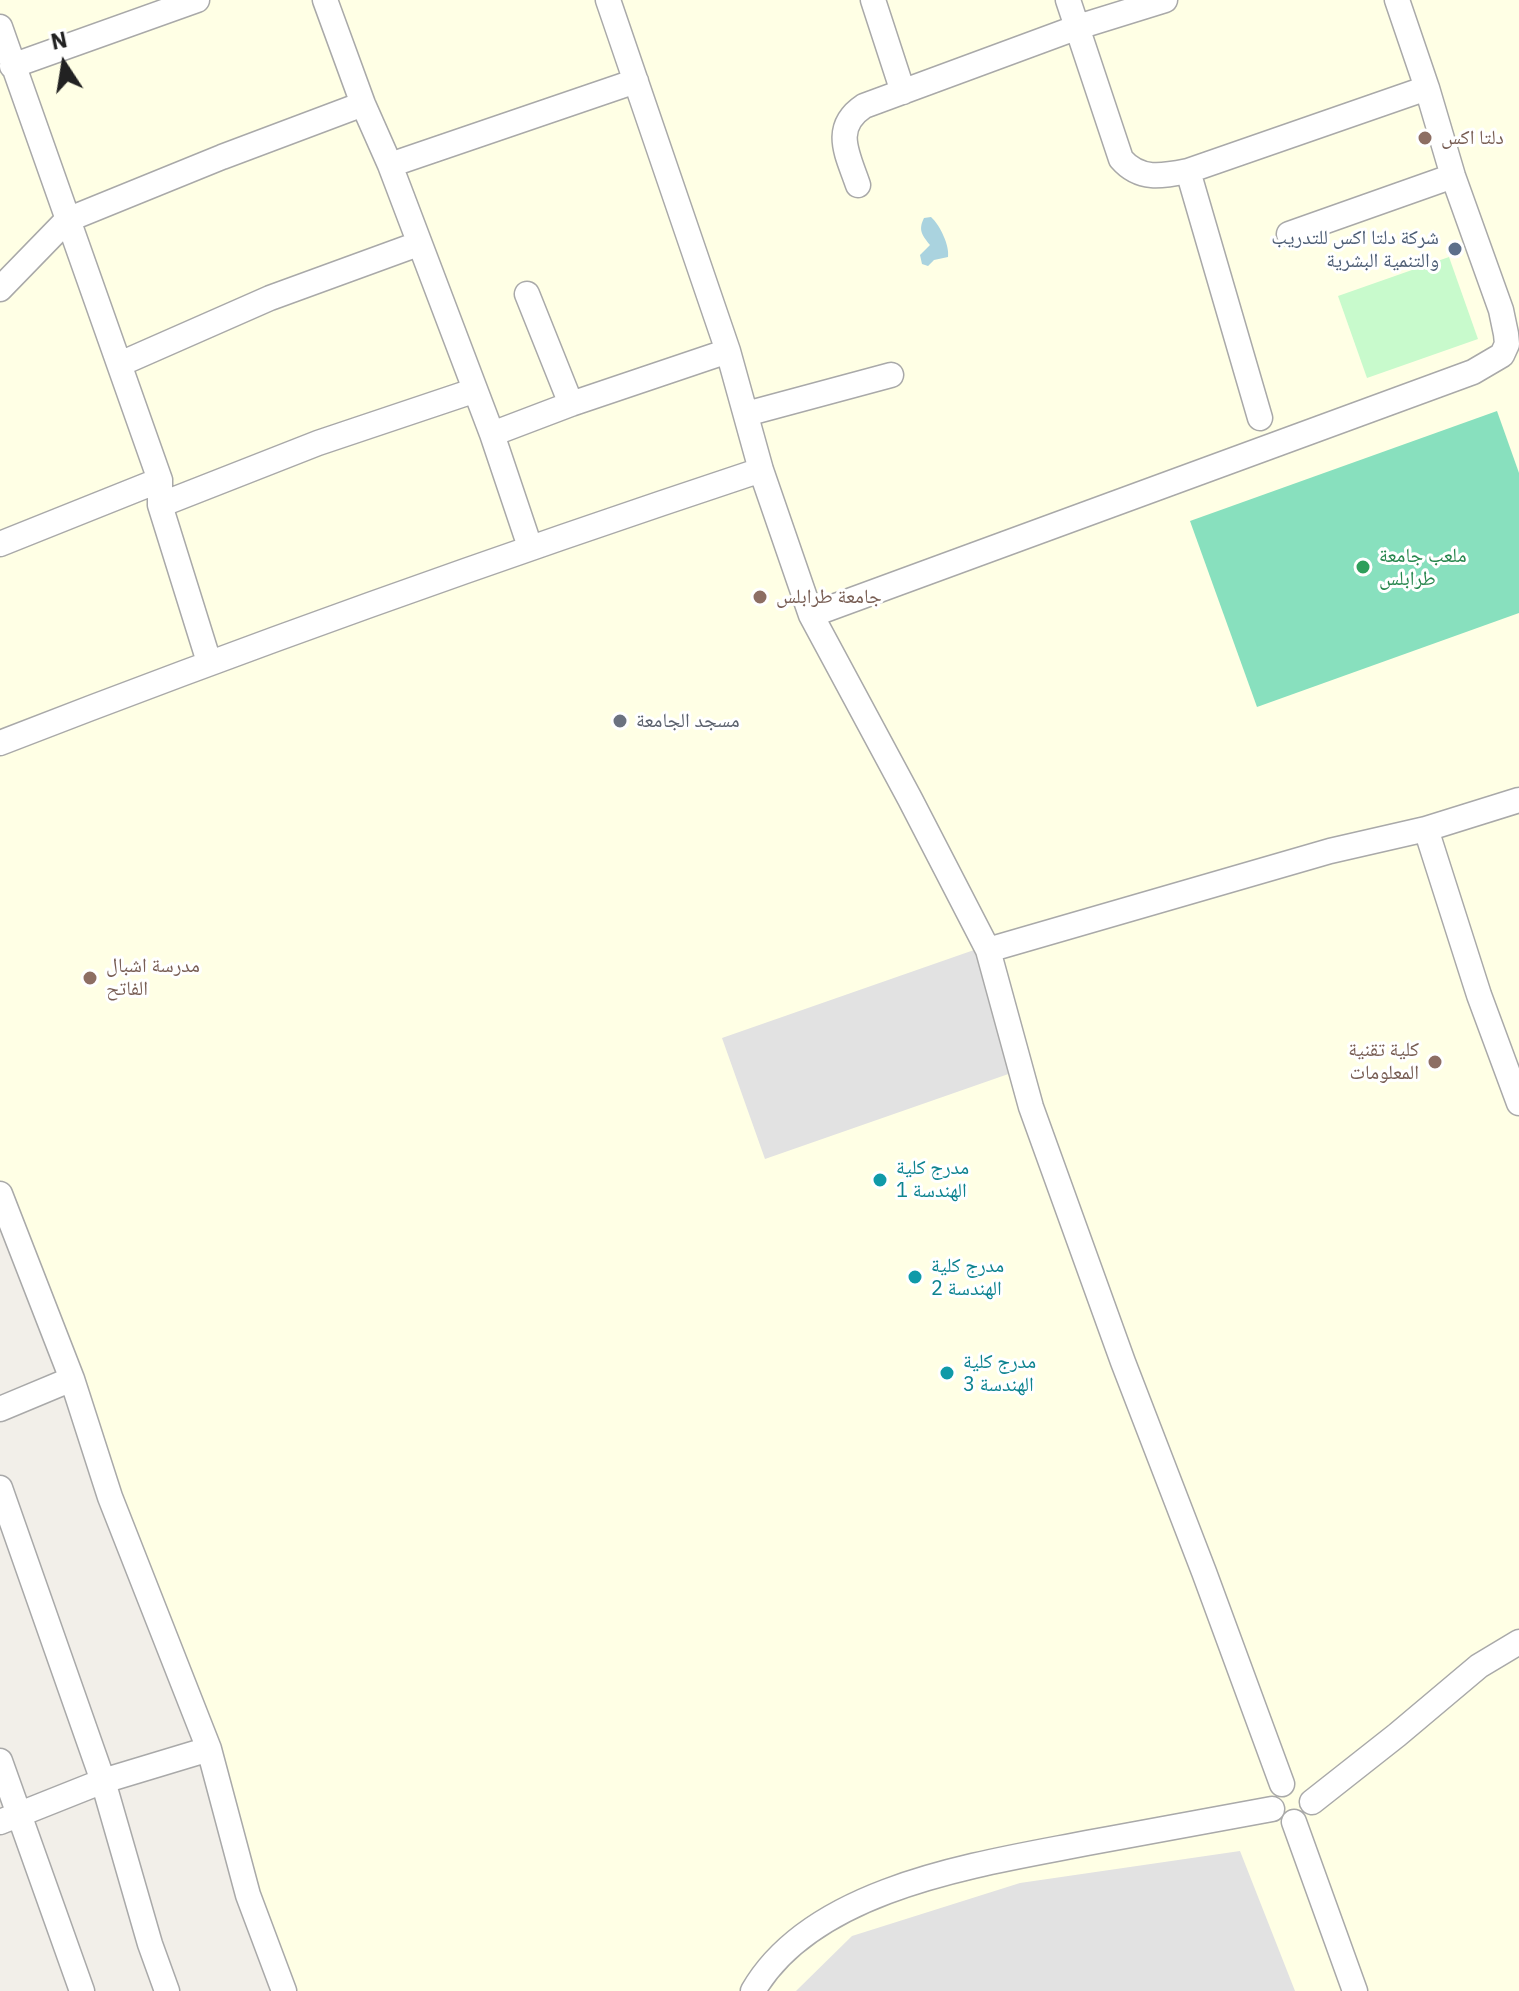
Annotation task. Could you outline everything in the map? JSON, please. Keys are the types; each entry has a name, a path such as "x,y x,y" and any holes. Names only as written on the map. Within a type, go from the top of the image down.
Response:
{"street":[{"path":"197,0 4,48 160,480 160,505 209,662"},
{"path":"608,0 728,351 761,470 811,615 988,950 1031,1107 1282,1784"},
{"path":"873,0 903,92"},
{"path":"1068,0 1121,159 1128,167 1157,177 1188,171 1427,88"},
{"path":"858,185 844,137 850,117 864,106 1078,27 1165,0"},
{"path":"811,615 1473,372 1502,355 1507,344 1501,310 1453,176 1397,0"},
{"path":"330,1 363,104 390,165 473,391 492,434 530,547"},
{"path":"390,165 636,81"},
{"path":"0,289 67,220 363,104"},
{"path":"1188,171 1260,418"},
{"path":"1289,234 1453,176"},
{"path":"120,364 270,298 418,244"},
{"path":"527,294 571,404"},
{"path":"492,434 728,351"},
{"path":"746,414 891,375"},
{"path":"160,505 318,443 473,391"},
{"path":"0,743 209,662 530,547 761,470"},
{"path":"0,544 160,480"},
{"path":"988,950 1330,851 1426,829 1519,800"},
{"path":"1426,829 1479,995 1519,1103"},
{"path":"0,1194 72,1379 110,1497 209,1749 248,1895 284,1991"},
{"path":"0,1409 72,1379"},
{"path":"0,1488 103,1781 150,1944 167,1991"},
{"path":"1312,1802 1305,1787 1290,1782 1282,1784 1274,1792 1272,1809 1281,1819 1294,1822 1305,1818 1312,1802 1479,1666 1519,1642"},
{"path":"10,1818 103,1781 209,1749"},
{"path":"0,1761 10,1818 82,1991"},
{"path":"753,1991 762,1976 800,1940 834,1915 876,1894 912,1881 1036,1853 1272,1809"},
{"path":"1294,1822 1355,1991"}],"shaded area":[{"name":"جامعة طرابلس","path":"0,0 1519,0 1519,1991 284,1991 0,1194"},
{"path":"974,950 1017,1071 765,1159 722,1038"},
{"path":"1240,1851 1295,1991 796,1991 852,1936 1020,1883"}],"green space":[{"path":"1449,257 1478,339 1367,378 1338,296"},
{"name":"ملعب جامعة طرابلس","path":"1497,411 1519,473 1519,613 1257,707 1190,521"}],"water":[{"path":"931,217 944,236 948,257 934,260 928,266 922,264 920,255 930,245 921,226 924,218"}],"place":[{"name":"دلتا اكس","path":"1425,138"},
{"name":"شركة دلتا اكس للتدريب والتنمية البشرية","path":"1455,249"},
{"name":"ملعب جامعة طرابلس","path":"1363,567"},
{"name":"جامعة طرابلس","path":"760,597"},
{"name":"مسجد الجامعة","path":"620,721"},
{"name":"مدرسة اشبال الفاتح","path":"90,978"},
{"name":"كلية تقنية المعلومات","path":"1435,1062"},
{"name":"مدرج كلية الهندسة 1","path":"880,1180"},
{"name":"مدرج كلية الهندسة 2","path":"915,1277"},
{"name":"مدرج كلية الهندسة 3","path":"947,1373"}]}
